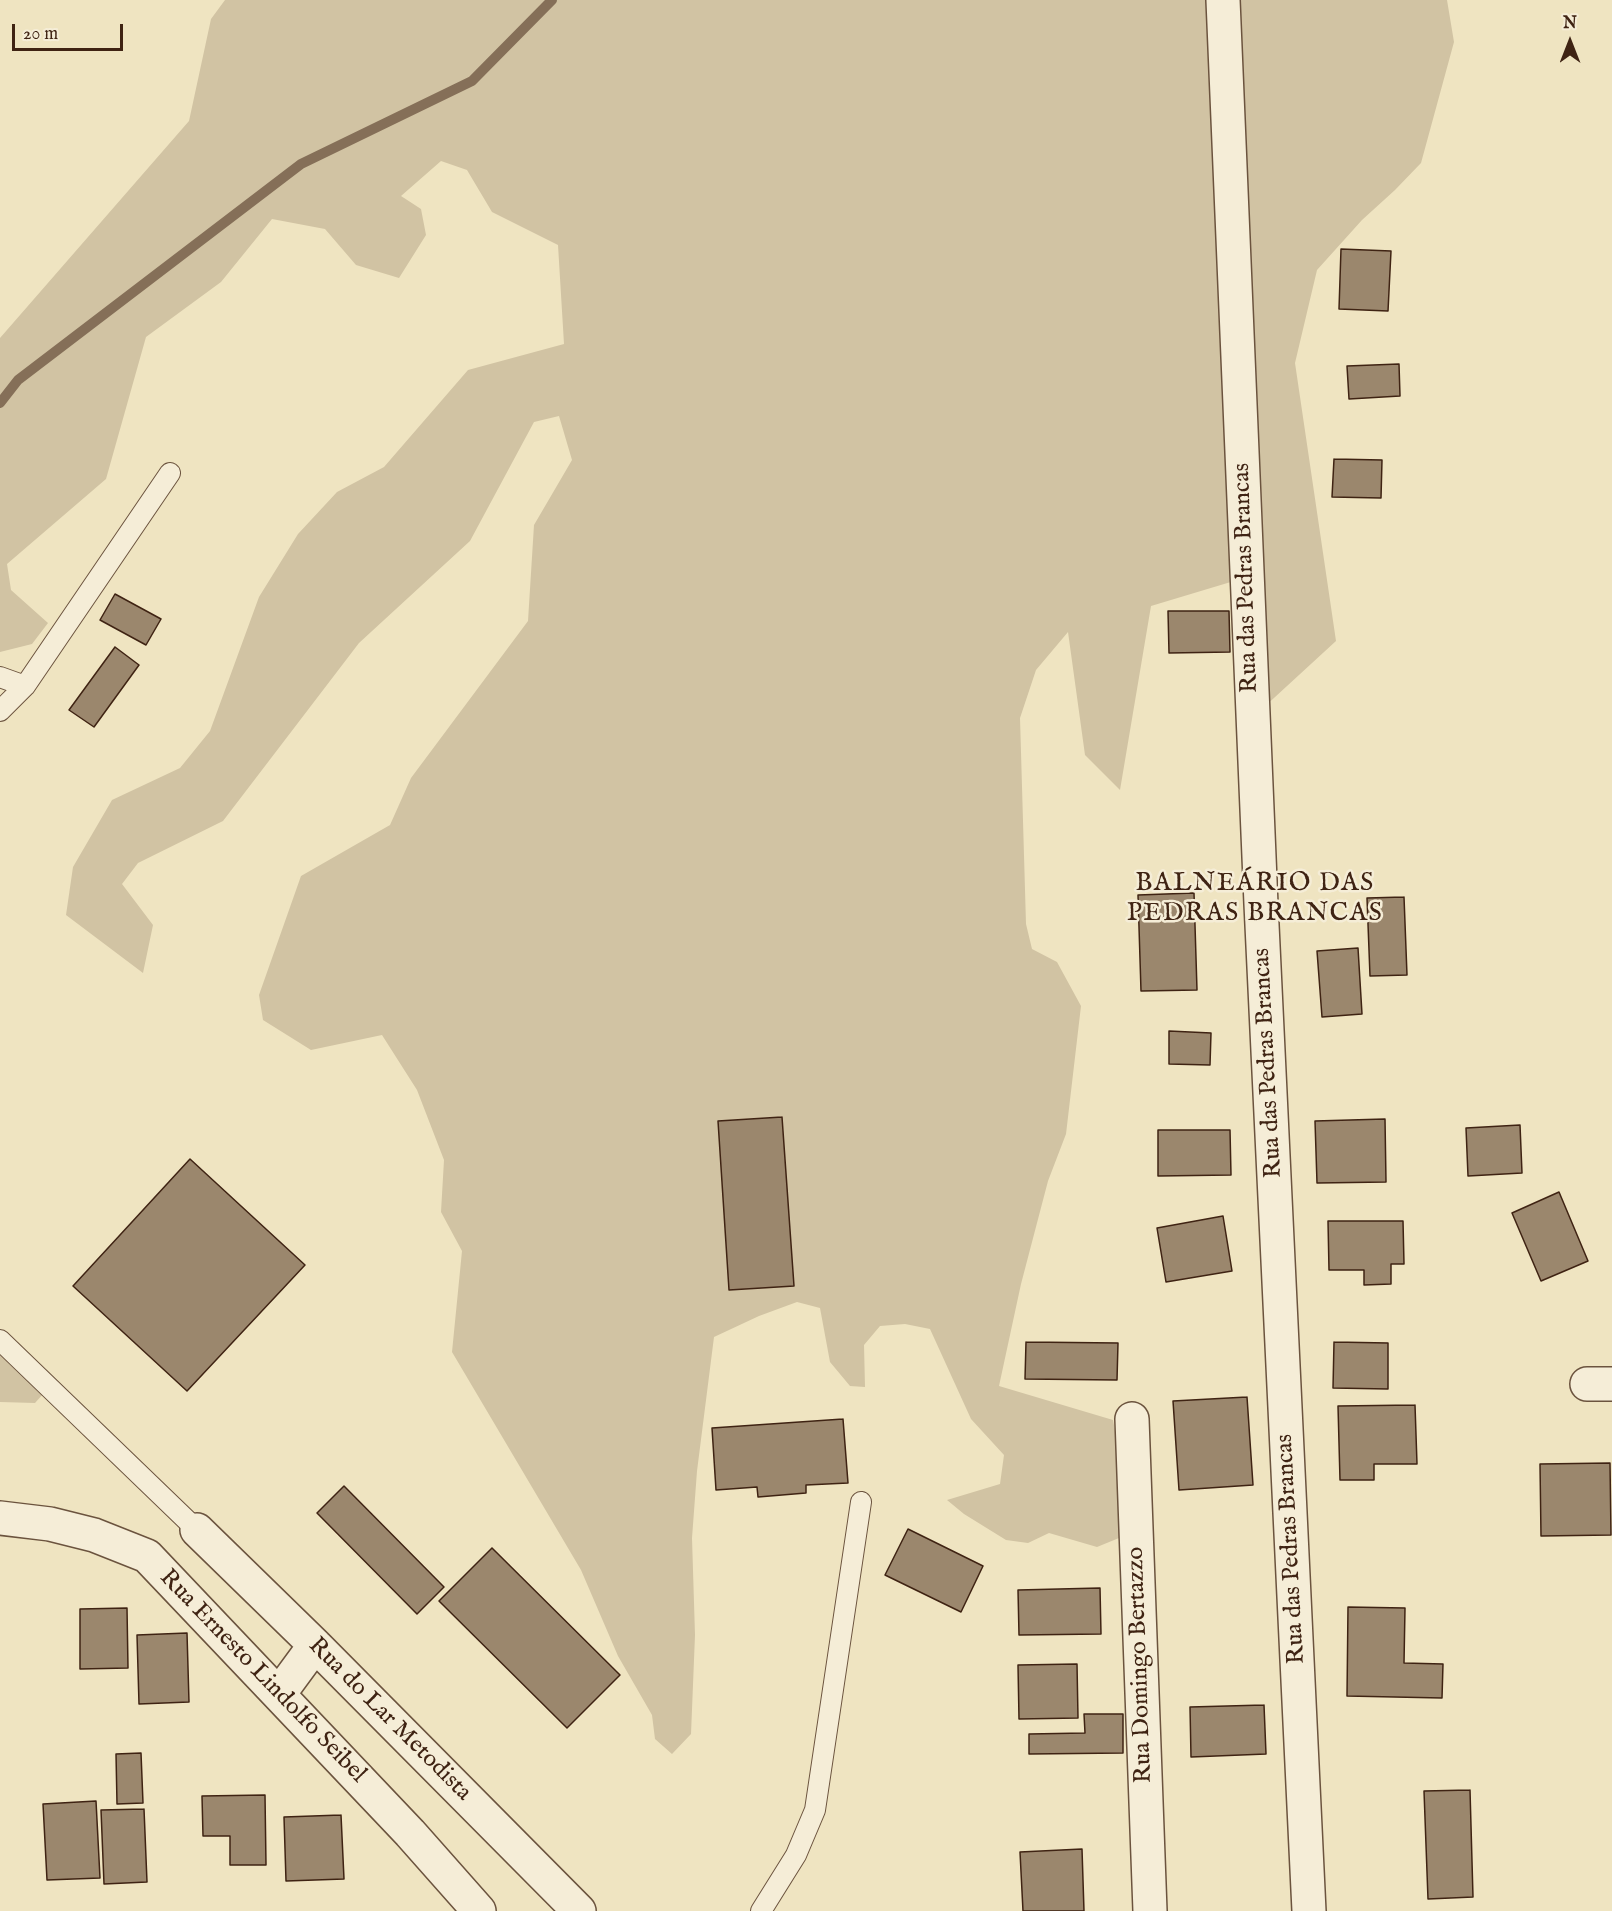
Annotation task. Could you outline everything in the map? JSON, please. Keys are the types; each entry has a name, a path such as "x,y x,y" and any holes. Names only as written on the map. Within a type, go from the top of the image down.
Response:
{"street":[{"name":"Rua das Pedras Brancas","path":"1223,0 1261,904 1309,1911"},
{"name":"Rua Domingo Bertazzo","path":"1132,1419 1150,1911"},
{"name":"Rua Ernesto Lindolfo Seibel","path":"0,1518 50,1524 94,1535 147,1556 410,1833 479,1911"},
{"name":"Rua do Lar Metodista","path":"197,1530 315,1645 579,1911"},
{"path":"279,1694 315,1645"}],"lane":[{"path":"0,711 25,686 170,473"},
{"path":"0,677 25,686"},
{"path":"0,1340 197,1530"},
{"path":"761,1911 796,1855 815,1810 861,1502"}],"shaded area":[{"path":"225,0 1447,0 1454,42 1421,163 1362,220 1317,270 1295,363 1336,641 1250,720 1244,578 1151,606 1120,790 1085,755 1068,632 1036,670 1020,718 1026,924 1032,949 1057,962 1081,1006 1066,1134 1048,1181 1021,1284 999,1386 1113,1420 1124,1477 1119,1538 1097,1547 1049,1533 1028,1543 1006,1540 964,1514 947,1500 1000,1484 1004,1455 971,1419 930,1329 905,1324 880,1326 864,1345 865,1387 850,1386 830,1362 820,1308 797,1302 759,1316 714,1337 697,1471 692,1538 695,1635 691,1734 672,1754 655,1739 652,1715 618,1656 581,1570 452,1352 462,1251 441,1212 444,1160 417,1090 382,1035 311,1050 263,1020 259,995 301,876 390,825 411,778 528,621 534,525 572,460 559,416 534,422 470,541 359,643 223,821 138,863 122,884 153,925 143,973 66,915 73,867 112,800 180,768 210,731 259,597 298,534 337,492 384,467 468,370 564,344 558,245 492,212 467,170 441,161 401,196 421,209 426,235 399,278 356,265 325,229 272,219 221,282 146,337 106,479 7,564 11,590 48,623 32,644 0,652 0,338 189,121 211,19"},
{"path":"0,1331 35,1362 51,1385 35,1403 0,1402"}],"building":[{"path":"1341,249 1391,251 1388,311 1339,309"},
{"path":"1399,364 1400,396 1349,399 1347,366"},
{"path":"1334,459 1382,460 1381,498 1332,497"},
{"path":"115,594 161,619 146,645 100,620"},
{"path":"1168,611 1229,611 1230,652 1169,653"},
{"path":"115,647 139,665 94,727 69,710"},
{"path":"1194,893 1197,990 1141,991 1138,895"},
{"path":"1404,897 1407,975 1370,976 1367,898"},
{"path":"1358,948 1362,1014 1322,1017 1317,951"},
{"path":"1169,1031 1211,1033 1210,1065 1169,1064"},
{"path":"782,1117 794,1286 729,1290 718,1121"},
{"path":"1385,1119 1386,1182 1317,1183 1315,1121"},
{"path":"1520,1125 1522,1173 1468,1176 1466,1128"},
{"path":"1158,1130 1230,1130 1231,1175 1158,1176"},
{"path":"190,1159 305,1265 187,1391 73,1286"},
{"path":"1559,1192 1588,1261 1541,1281 1512,1213"},
{"path":"1223,1216 1232,1271 1166,1282 1157,1228"},
{"path":"1328,1221 1403,1221 1404,1264 1391,1264 1391,1284 1364,1285 1364,1270 1329,1270"},
{"path":"1026,1342 1118,1343 1117,1380 1025,1379"},
{"path":"1334,1342 1388,1343 1388,1389 1333,1388"},
{"path":"1247,1397 1253,1485 1179,1490 1173,1401"},
{"path":"1415,1405 1417,1464 1374,1464 1374,1480 1340,1480 1338,1406"},
{"path":"843,1419 848,1483 806,1485 806,1493 758,1497 757,1487 716,1490 712,1428"},
{"path":"1610,1463 1611,1535 1541,1536 1540,1464"},
{"path":"344,1486 444,1587 417,1614 317,1513"},
{"path":"908,1529 983,1566 961,1612 885,1575"},
{"path":"492,1548 620,1675 567,1728 439,1601"},
{"path":"1100,1588 1101,1634 1019,1635 1018,1590"},
{"path":"1348,1607 1405,1608 1404,1663 1443,1664 1442,1698 1347,1696"},
{"path":"127,1608 128,1668 80,1669 80,1609"},
{"path":"187,1633 189,1702 139,1704 137,1635"},
{"path":"1077,1664 1078,1718 1019,1719 1018,1665"},
{"path":"1264,1705 1266,1754 1191,1757 1190,1707"},
{"path":"1084,1714 1123,1714 1123,1753 1029,1754 1029,1734 1085,1733"},
{"path":"141,1753 143,1803 117,1804 116,1754"},
{"path":"1470,1790 1473,1897 1428,1899 1424,1791"},
{"path":"265,1795 266,1865 230,1865 230,1836 203,1836 202,1796"},
{"path":"96,1801 100,1878 47,1880 43,1804"},
{"path":"144,1809 147,1882 104,1884 101,1810"},
{"path":"341,1815 344,1879 286,1881 284,1817"},
{"path":"1082,1849 1084,1911 1023,1911 1020,1852"}],"waterway":[{"path":"0,403 18,380 301,164 472,81 552,0"}],"district":[{"name":"BALNEÁRIO DAS PEDRAS BRANCAS","path":"1255,900"}]}
